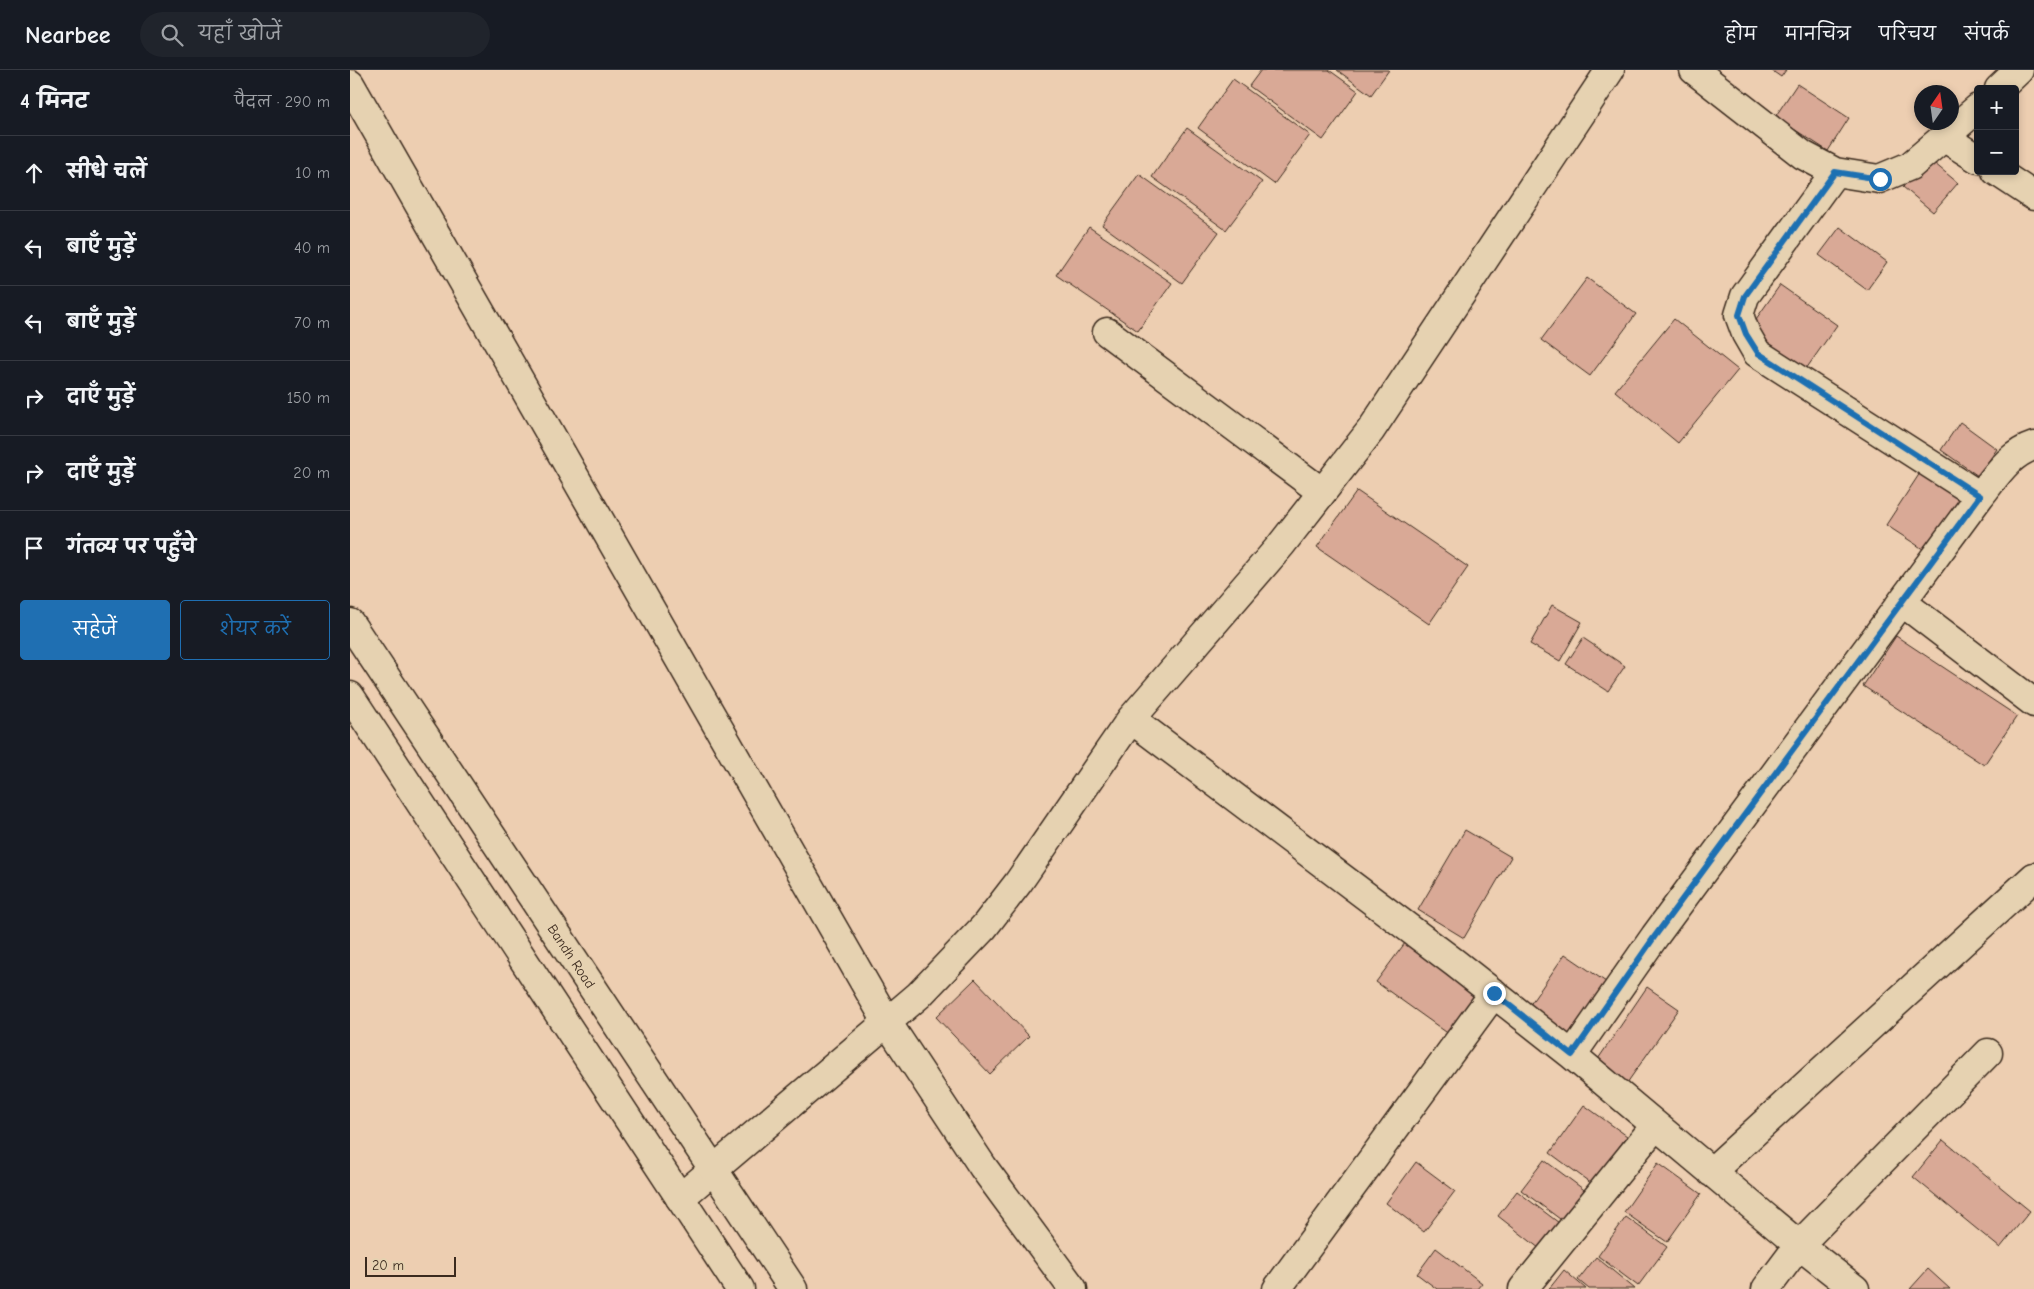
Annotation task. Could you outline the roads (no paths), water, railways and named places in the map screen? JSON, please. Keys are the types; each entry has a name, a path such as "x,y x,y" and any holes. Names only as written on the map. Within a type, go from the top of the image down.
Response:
{"street":[{"path":"680,1198 919,995 984,927 1018,883 1131,719 1281,545 1371,430 1610,70"},
{"path":"1694,70 1803,155 1835,172 1880,179 1910,166 1974,112"},
{"path":"2003,85 2019,70"},
{"path":"350,84 888,1022 984,1167 1073,1289"},
{"path":"1945,138 1974,156"},
{"path":"1835,172 1745,296 1739,315 1746,334 1758,353 1980,496"},
{"path":"2002,175 2034,196"},
{"path":"1107,332 1322,492"},
{"path":"1572,1055 1655,936 1980,496 2010,460 2023,450 2034,446"},
{"path":"1902,602 2034,703"},
{"name":"Bandh Road","path":"350,623 793,1289"},
{"path":"350,696 740,1289"},
{"path":"1131,719 1494,993 1572,1055 1655,1126 1855,1289"},
{"path":"1711,1172 2034,877"},
{"path":"1278,1289 1494,993"},
{"path":"1766,1289 1799,1245 1988,1053"},
{"path":"1523,1289 1655,1126"}]}
